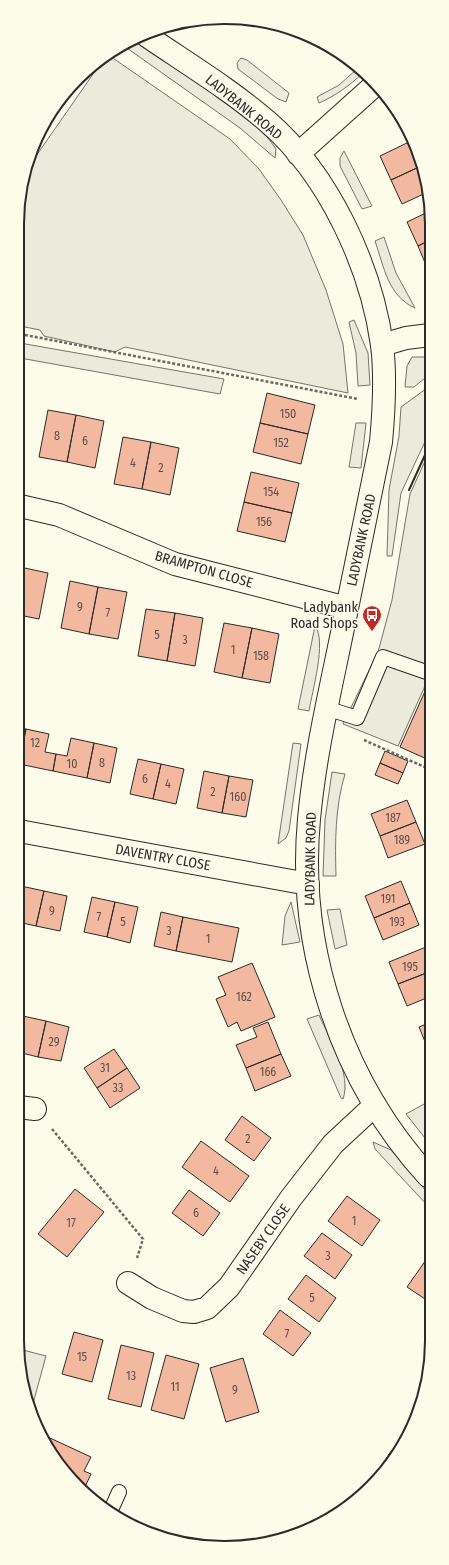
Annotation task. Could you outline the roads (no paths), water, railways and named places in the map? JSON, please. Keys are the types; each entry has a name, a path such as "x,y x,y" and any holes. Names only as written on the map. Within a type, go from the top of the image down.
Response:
{"street":[{"name":"LADYBANK ROAD","path":"150,38 248,106 269,123 298,154 322,187 352,241 374,305 382,345 384,404 381,442 325,715 309,820 308,884 314,947 326,994 347,1051 375,1104 402,1144 425,1172"},
{"path":"298,154 371,88"},
{"path":"382,345 406,338 425,336"},
{"name":"BRAMPTON CLOSE","path":"24,507 59,515 175,564 347,608"},
{"name":"DAVENTRY CLOSE","path":"24,832 308,884"},
{"name":"NASEBY CLOSE","path":"128,1284 152,1298 183,1311 194,1312 207,1308 229,1287 291,1198 328,1150 375,1104"}],"lane":[{"path":"325,715 357,718 383,657 425,672"},
{"path":"112,1507 119,1492"}],"place":[{"name":"Ladybank Road Shops","path":"372,632"}]}
